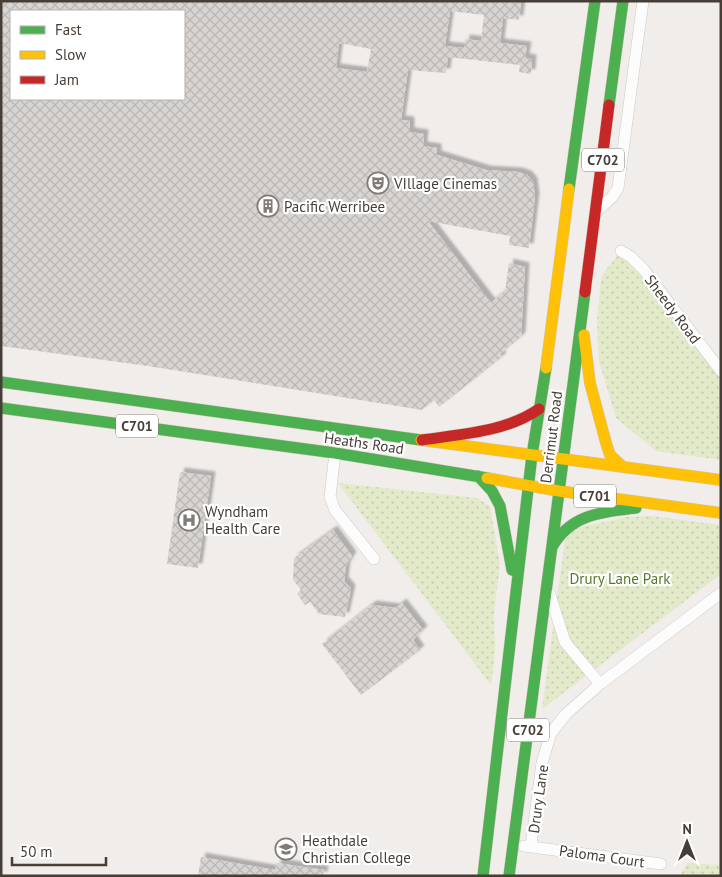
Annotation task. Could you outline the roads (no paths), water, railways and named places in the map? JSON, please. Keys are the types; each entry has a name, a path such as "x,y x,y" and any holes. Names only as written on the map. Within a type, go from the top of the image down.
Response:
{"main road":[{"name":"Derrimut Road","path":"482,876 500,843 547,584 623,1"},
{"name":"Derrimut Road","path":"508,876 500,843 516,589 532,455 547,362 595,2"},
{"path":"582,320 590,383 606,443 610,454 622,467"},
{"name":"Heaths Road","path":"1,382 721,480"},
{"name":"Heaths Road","path":"1,408 335,453 529,484 559,491 721,513"},
{"path":"422,440 493,428 520,420 534,414 539,409"},
{"path":"295,423 327,436 334,444 335,453"},
{"path":"478,476 492,491 500,506 516,589"},
{"path":"552,547 562,532 569,526 588,517 613,511 661,505"}],"street":[{"path":"596,212 612,198 618,188 643,1"},
{"name":"Sheedy Road","path":"621,251 631,257 644,270 721,371"},
{"path":"335,453 330,497 334,510 374,559"},
{"path":"547,584 565,642 600,684"},
{"name":"Drury Lane","path":"532,846 542,763 551,734 566,714 600,684 721,593"},
{"name":"Paloma Court","path":"500,843 661,864"}],"place":[{"name":"VIllage Cinemas","path":"378,183"},
{"name":"Pacific Werribee","path":"268,206"},
{"name":"Wyndham Health Care","path":"189,520"},
{"name":"Heathdale Christian College","path":"286,849"}],"park label":[{"name":"Drury Lane Park","path":"620,578"}]}
